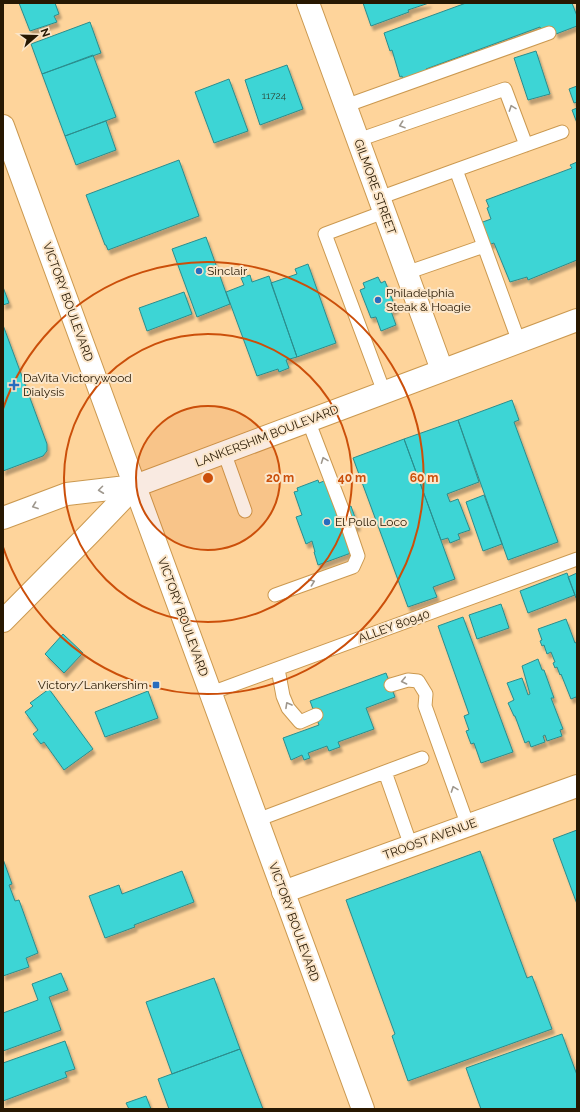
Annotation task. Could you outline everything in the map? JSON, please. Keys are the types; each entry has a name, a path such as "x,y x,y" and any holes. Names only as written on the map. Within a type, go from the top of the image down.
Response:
{"main road":[{"name":"GILMORE STREET","path":"308,3 442,370"},
{"name":"VICTORY BOULEVARD","path":"5,137 135,486 362,1109"},
{"name":"LANKERSHIM BOULEVARD","path":"3,621 135,486 577,320"},
{"path":"3,518 67,494 135,486"},
{"name":"TROOST AVENUE","path":"283,892 577,786"}],"lane":[{"path":"345,106 549,33"},
{"path":"358,140 505,89 526,145"},
{"path":"384,392 326,234 381,205 456,170 562,132"},
{"path":"456,170 519,342"},
{"path":"406,273 484,246"},
{"path":"275,595 353,567 358,556 342,509 308,420"},
{"path":"224,452 245,511"},
{"name":"ALLEY 80940","path":"211,693 577,559"},
{"path":"278,669 283,696 288,708 300,722 316,715"},
{"path":"391,685 408,680 418,681 426,694 425,706 468,826"},
{"path":"257,820 422,758"},
{"path":"385,772 411,846"}],"building":[{"path":"19,3 55,3 59,14 54,16 57,22 30,31"},
{"path":"363,3 429,3 408,10 409,12 371,26"},
{"path":"466,3 572,3 577,16 577,26 556,34 553,27 542,31 540,27 426,69 427,72 403,81 402,76 400,77 392,50 390,51 384,33"},
{"path":"90,22 101,53 42,74 31,44"},
{"path":"536,51 550,94 528,100 514,58"},
{"path":"93,55 116,117 65,136 42,74"},
{"path":"287,65 303,109 260,125 245,80"},
{"path":"229,79 248,131 214,143 195,92"},
{"path":"577,86 577,102 574,103 569,89"},
{"path":"577,108 577,123 572,110"},
{"path":"106,121 116,150 76,165 65,136"},
{"path":"179,160 199,216 108,250 86,195"},
{"path":"577,162 577,260 528,280 527,277 510,282 494,243 488,245 480,223 491,219 486,200 572,168 570,165"},
{"name":"Sinclair","path":"206,237 230,304 197,317 172,249"},
{"path":"308,264 336,343 297,357 271,283 297,274 295,269"},
{"path":"250,275 252,282 269,276 297,357 286,360 289,368 279,372 278,369 257,376 226,292 244,285 241,278"},
{"name":"Philadelphia Steak & Hoagie","path":"378,277 381,283 385,281 396,309 391,311 396,325 381,331 376,317 371,318 360,290 365,288 363,283"},
{"path":"3,287 9,303 3,305"},
{"path":"184,292 192,314 147,331 139,308"},
{"name":"DaVita Victorywood Dialysis","path":"3,325 47,444 47,451 43,456 3,471"},
{"path":"512,400 519,420 514,422 558,542 508,560 458,420"},
{"path":"458,420 479,482 447,494 450,502 458,499 470,530 458,534 460,539 450,543 448,538 441,540 404,439"},
{"path":"404,439 455,579 433,587 437,597 408,607 353,458"},
{"name":"El Pollo Loco","path":"318,480 319,483 324,481 336,511 351,506 358,526 343,531 351,553 318,565 312,541 306,544 296,517 302,515 294,492 298,491 297,488"},
{"path":"484,495 502,544 483,551 466,502"},
{"path":"567,573 575,595 528,613 520,591"},
{"path":"577,573 577,598 576,598 568,577"},
{"path":"501,604 509,628 477,639 469,615"},
{"path":"463,617 513,752 481,763 474,743 471,744 466,731 469,730 464,716 469,714 438,626"},
{"path":"566,619 575,643 577,642 577,699 576,697 571,699 561,674 560,675 557,667 555,668 553,663 555,662 551,652 547,654 544,645 542,646 540,641 542,640 538,629"},
{"path":"63,634 83,653 64,673 45,654"},
{"path":"538,659 542,670 544,670 554,698 551,698 563,729 560,730 562,736 547,741 545,735 543,736 545,742 531,747 529,741 525,743 515,716 508,703 514,700 507,683 522,678 528,695 530,694 522,666"},
{"path":"386,673 395,697 366,708 374,729 338,742 340,747 329,751 327,746 308,753 310,758 304,760 302,755 291,760 283,738 319,725 310,701"},
{"path":"49,689 93,749 64,770 44,742 41,744 33,734 38,730 25,712 33,706 30,703"},
{"path":"148,691 158,718 105,737 95,712"},
{"path":"577,830 577,904 553,839"},
{"path":"480,851 527,978 532,976 552,1029 408,1081 392,1036 395,1034 346,900"},
{"path":"3,859 12,884 9,885 15,901 19,900 38,953 26,958 29,967 3,976"},
{"path":"182,871 194,902 105,938 89,896 119,885 122,894"},
{"path":"61,973 68,990 49,997 61,1030 3,1051 3,1013 38,1000 32,984"},
{"path":"214,978 240,1049 172,1074 146,1002"},
{"path":"562,1034 577,1075 577,1109 481,1109 466,1068"},
{"path":"65,1041 75,1069 65,1072 67,1077 3,1101 3,1063"},
{"path":"240,1049 263,1109 169,1109 158,1079"},
{"path":"146,1096 151,1109 129,1109 126,1103"}],"place":[{"name":"Sinclair","path":"199,271"},
{"name":"Philadelphia Steak & Hoagie","path":"378,300"},
{"name":"DaVita Victorywood Dialysis","path":"14,385"},
{"name":"El Pollo Loco","path":"327,522"},
{"name":"Victory/Lankershim","path":"156,685"}]}
